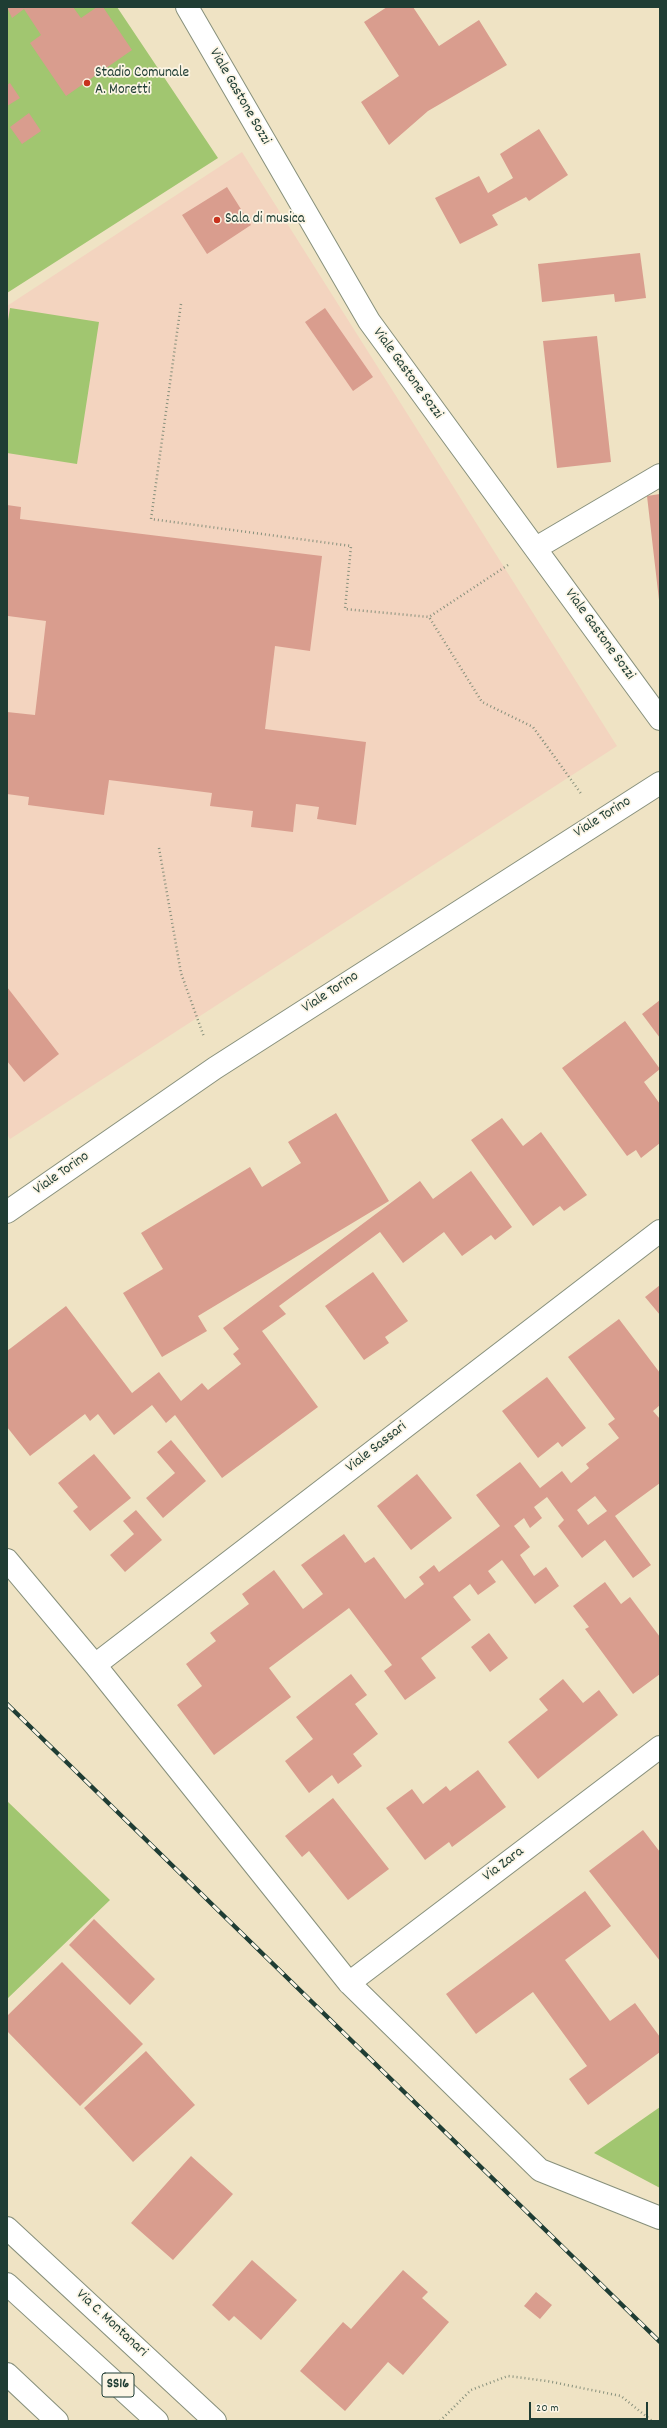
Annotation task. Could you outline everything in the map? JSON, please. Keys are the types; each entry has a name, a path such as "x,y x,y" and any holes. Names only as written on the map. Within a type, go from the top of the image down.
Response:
{"main road":[{"name":"Viale Gastone Sozzi","path":"187,7 369,321 660,719"},
{"path":"536,548 660,474"},
{"name":"Viale Torino","path":"7,1212 215,1068 600,819 660,782"},
{"name":"Viale Sassari","path":"95,1665 660,1231"},
{"path":"7,1560 95,1665 349,1983 540,2170 660,2218"},
{"name":"Via Zara","path":"349,1983 660,1747"},
{"name":"Via C. Montanari","path":"7,2228 215,2421"},
{"name":"SS16","path":"7,2284 157,2421"},
{"path":"7,2374 57,2421"}],"path":[{"path":"181,304 152,519 351,546 346,609 429,617 536,548"},
{"path":"429,617 482,702 533,727 600,819"},
{"path":"159,848 181,973 215,1068"},
{"path":"440,2421 472,2390 508,2376 547,2381 621,2396 652,2421"}],"shaded area":[{"path":"242,152 617,746 10,1139 7,1134 7,306"}],"green space":[{"name":"Stadio Comunale A. Moretti","path":"7,7 117,7 218,158 7,293"},
{"path":"10,308 99,322 77,464 7,453 7,327"},
{"path":"7,1801 110,1900 7,1999"},
{"path":"660,2107 660,2188 594,2153"}],"building":[{"path":"7,7 73,7 81,18 97,7 103,7 132,50 66,96 30,43 41,35 24,9 12,18"},
{"path":"387,7 413,7 439,46 479,20 507,65 428,111 389,145 361,102 399,76 364,22"},
{"path":"10,83 20,98 7,106 7,85"},
{"path":"29,113 41,131 22,144 10,127"},
{"path":"539,129 568,175 529,201 526,197 492,215 498,225 460,244 435,198 479,176 488,193 513,178 500,154"},
{"name":"Sala di musica","path":"227,187 251,225 207,254 182,215"},
{"path":"640,253 646,298 615,302 614,294 542,302 538,264"},
{"path":"325,308 373,377 353,391 305,322"},
{"path":"597,336 611,462 557,468 543,341"},
{"path":"660,494 660,600 659,600 647,496"},
{"path":"7,505 21,507 20,519 322,556 310,651 275,646 265,729 366,742 356,825 317,819 319,807 296,804 293,832 251,827 253,811 210,806 212,793 109,780 104,815 28,805 29,797 7,794 7,712 35,715 46,621 8,616 7,620"},
{"path":"7,987 59,1054 24,1082 7,1061"},
{"path":"660,1000 660,1038 642,1014"},
{"path":"625,1021 660,1069 644,1082 660,1104 660,1143 641,1158 636,1150 627,1156 562,1068"},
{"path":"336,1113 389,1201 198,1316 207,1331 162,1357 123,1293 163,1269 141,1233 250,1167 262,1187 301,1163 288,1142"},
{"path":"502,1118 523,1146 541,1132 587,1195 564,1211 560,1206 533,1226 471,1140"},
{"path":"471,1171 512,1227 495,1240 491,1235 462,1256 444,1232 403,1263 380,1232 279,1306 286,1314 262,1331 318,1407 222,1478 175,1415 166,1423 152,1405 114,1435 98,1414 90,1421 85,1414 30,1456 7,1427 7,1351 66,1306 132,1393 159,1372 181,1401 202,1383 208,1390 241,1364 233,1354 239,1349 223,1328 420,1181 433,1199"},
{"path":"373,1272 408,1321 385,1337 389,1343 364,1360 325,1306"},
{"path":"660,1285 660,1315 645,1297"},
{"path":"619,1319 660,1373 660,1405 653,1411 660,1419 660,1483 615,1516 651,1565 633,1578 605,1540 582,1558 558,1526 564,1520 547,1497 534,1507 542,1518 530,1528 524,1518 514,1526 530,1547 520,1555 534,1576 546,1567 559,1586 535,1604 502,1560 488,1571 496,1582 478,1595 470,1584 453,1597 471,1620 421,1658 436,1678 405,1700 384,1671 392,1665 349,1608 269,1668 291,1697 214,1755 177,1705 202,1686 186,1664 216,1641 210,1633 249,1604 242,1594 274,1570 303,1609 323,1594 301,1565 344,1534 365,1563 374,1557 405,1599 424,1584 419,1577 434,1565 439,1572 500,1526 476,1495 520,1462 540,1488 562,1471 571,1483 589,1468 586,1464 619,1438 608,1424 615,1419 568,1357","holes":["595,1496 607,1511 588,1525 577,1510"]},
{"path":"547,1377 586,1428 562,1447 558,1442 538,1458 502,1411"},
{"path":"171,1440 206,1481 163,1518 146,1498 175,1473 157,1452"},
{"path":"94,1454 131,1498 90,1531 73,1511 78,1507 58,1483"},
{"path":"417,1474 452,1518 411,1550 377,1506"},
{"path":"136,1510 162,1540 125,1572 110,1555 134,1534 123,1521"},
{"path":"605,1582 621,1604 630,1597 660,1637 660,1674 633,1694 585,1629 589,1627 573,1606"},
{"path":"489,1633 508,1658 490,1672 471,1647"},
{"path":"351,1674 367,1695 355,1704 378,1734 353,1754 362,1766 338,1784 332,1775 309,1793 285,1761 313,1739 296,1717"},
{"path":"563,1679 583,1703 599,1690 618,1715 538,1779 508,1742 548,1710 539,1699"},
{"path":"478,1770 506,1807 452,1847 449,1842 425,1860 386,1808 412,1789 423,1804 446,1786 450,1791"},
{"path":"333,1798 389,1869 348,1900 309,1851 302,1857 285,1836"},
{"path":"643,1830 660,1852 660,1961 589,1871"},
{"path":"585,1891 611,1926 565,1960 610,2021 635,2003 660,2037 660,2052 588,2105 569,2079 587,2066 533,1992 476,2034 446,1994"},
{"path":"94,1919 155,1979 130,2005 69,1945"},
{"path":"62,1962 143,2044 80,2106 7,2031 7,2016"},
{"path":"146,2051 195,2105 133,2162 84,2108"},
{"path":"191,2156 233,2194 173,2260 131,2223"},
{"path":"252,2260 297,2300 261,2340 234,2316 229,2321 212,2305"},
{"path":"403,2270 428,2292 422,2298 449,2322 403,2375 388,2362 345,2411 300,2371 343,2322 351,2329"},
{"path":"536,2292 552,2305 540,2319 524,2306"}],"railway":[{"path":"7,1704 660,2342"}],"place":[{"name":"Stadio Comunale A. Moretti","path":"87,83"},
{"name":"Sala di musica","path":"217,220"}]}
